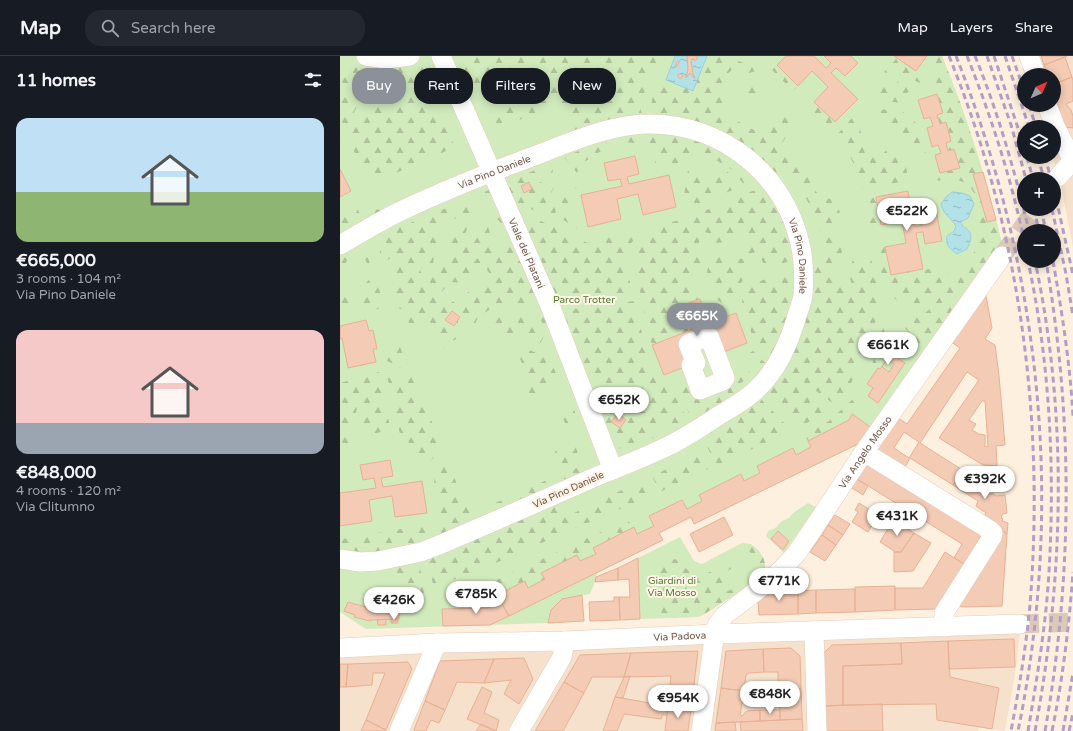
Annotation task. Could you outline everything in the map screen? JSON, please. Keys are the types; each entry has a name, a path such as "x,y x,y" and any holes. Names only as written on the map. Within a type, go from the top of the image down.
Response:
{"street":[{"path":"366,56 386,59 410,56"},
{"name":"Viale dei Platani","path":"442,56 551,308 613,470"},
{"path":"1029,56 1033,68"},
{"path":"1050,112 1055,126 1073,161 1061,174"},
{"name":"Via Pino Daniele","path":"340,245 404,209 491,172 599,132 625,126 648,124 685,128 717,138 734,148 745,157 769,180 781,197 798,234 803,260 803,297 786,348 776,367 757,389 706,424 670,446 481,528 421,552 378,561 360,562 340,559"},
{"name":"Via Angelo Mosso","path":"702,731 717,625 725,615 764,585 797,553 864,452 1002,256"},
{"path":"864,452 993,533 944,613 945,627"},
{"name":"Via Padova","path":"340,648 437,643 564,641 715,634 1020,624"},
{"path":"814,631 817,731"},
{"path":"519,731 562,657 564,641"},
{"path":"399,731 437,643"}],"shaded area":[{"path":"1020,56 1073,56 1073,247 1061,186 1061,172 1057,172 1055,164 1061,164 1061,120 1042,120 1039,112 1061,112 1061,68 1024,68"},
{"path":"1021,626 1014,680 1005,731 979,727 978,731 340,731 340,650"}],"green space":[{"name":"Parco Trotter","path":"340,56 942,56 976,149 1002,244 862,442 694,524 690,517 659,533 663,540 597,573 590,594 562,599 551,610 548,623 366,629 340,612"},
{"path":"426,56 431,68 414,68 414,104 447,104 438,109 455,147 389,176 377,179 367,174 351,146 351,134 367,104 406,104 406,68 386,68 388,64"},
{"path":"457,56 662,56 643,95 640,106 643,119 575,135 562,104 616,104 616,68 558,68 558,103 498,129 488,104 550,104 550,68 481,68 481,90 474,93 473,68 463,68"},
{"path":"707,56 728,56 759,70 746,74 734,68 726,75 724,100 726,113 742,124 756,131 779,121 784,109 797,121 782,143 801,162 819,197 833,199 840,212 833,221 842,252 839,259 833,266 835,279 845,284 855,293 848,272 854,258 867,264 866,250 869,251 879,292 874,331 868,354 848,388 834,404 782,366 811,260 821,256 823,238 812,209 795,179 771,170 750,147 713,129 653,117 652,101 660,78 693,91"},
{"path":"929,56 942,56 960,102 990,196 1002,244 926,350 912,348 902,350 900,342 909,333 892,313 911,319 922,316 934,305 975,251 978,240 981,206 978,198 967,183 960,181 926,180 937,164 941,173 959,167 954,149 948,151 946,143 951,141 946,122 940,124 937,115 943,113 937,94 939,92"},
{"path":"897,58 916,71 921,63 926,75 922,84 914,80 911,83 910,91 896,98 900,103 882,100 874,95 878,82 896,85 900,77 884,72"},
{"path":"356,64 377,68 353,68"},
{"path":"777,65 798,86 793,91 772,70"},
{"path":"352,69 352,104 358,104 344,132 340,150 340,83"},
{"path":"755,86 763,88 759,104 746,105 744,88"},
{"path":"814,102 835,122 829,127 809,107"},
{"path":"872,109 900,110 912,118 917,125 929,164 919,154 912,142 890,128"},
{"path":"852,118 860,128 865,154 877,159 891,146 904,154 908,178 906,181 863,189 853,162 836,136"},
{"path":"649,129 709,142 750,171 757,182 743,183 731,169 697,149 688,154 683,163 656,165 651,145 616,141 616,136"},
{"path":"606,136 607,149 595,154 590,159 581,163 577,173 564,157 581,150"},
{"path":"551,163 553,172 543,176 540,182 554,188 551,193 545,191 546,197 556,205 555,219 507,199 501,185"},
{"path":"697,163 698,180 707,181 713,171 728,172 738,188 687,208 684,197 685,181 688,171"},
{"path":"572,183 578,187 568,192 574,218 581,231 562,219 560,210 559,198 561,190 563,186"},
{"path":"767,185 778,200 798,257 767,270 757,251 749,255 743,251 751,240 741,232 731,242 713,243 715,234 703,232 699,239 699,253 710,259 722,251 730,258 746,259 746,276 730,301 724,304 714,298 720,287 706,278 708,267 699,265 687,278 700,299 670,310 677,327 688,323 691,330 652,345 634,256 634,250 646,235 649,227 685,219"},
{"path":"494,188 545,304 509,305 489,310 478,317 475,324 465,317 459,338 450,342 444,348 437,341 432,324 425,318 416,326 409,323 404,310 397,308 396,295 390,273 398,265 391,258 381,263 381,241 389,231 393,229 473,197 469,217 452,219 438,233 442,246 435,251 433,263 420,269 426,289 440,303 449,299 458,305 466,302 464,295 491,277 487,269 479,268 465,283 452,282 441,292 431,287 428,275 442,264 453,258 447,244 456,226 469,221 465,235 473,263 479,257 474,243 478,236 478,225 485,219 497,254 508,243 501,223 494,216 487,203 484,192"},
{"path":"876,197 881,225 871,227 864,199"},
{"path":"359,207 381,210 340,236 340,215 351,209 354,217"},
{"path":"511,207 588,243 639,230 639,233 624,253 632,292 555,303"},
{"path":"875,246 885,247 891,275 936,268 948,273 931,297 921,304 907,308 894,298 885,287"},
{"path":"368,247 370,268 360,251"},
{"path":"343,254 348,258 343,270 340,271 340,256"},
{"path":"798,266 799,282 772,359 761,351 754,341 743,307 742,299 745,292 751,285"},
{"path":"374,275 384,304 378,309 365,315 357,306 340,306 340,290 347,284 358,302 363,287"},
{"path":"634,301 653,377 665,387 675,386 688,426 669,433 663,418 656,421 660,436 612,451 558,311"},
{"path":"548,313 557,338 551,341 538,314"},
{"path":"501,314 522,315 525,326 515,336 502,342 496,329 484,327 490,318"},
{"path":"538,324 543,338 539,346 531,346 527,337 530,328"},
{"path":"882,324 891,354 880,369 878,368 867,384 864,380 876,354"},
{"path":"391,345 400,346 407,367 399,368 386,360 386,354"},
{"path":"527,349 534,352 547,353 558,378 548,392 533,398 526,388 524,369 520,358 511,354 516,351"},
{"path":"753,351 767,365 761,375 748,354"},
{"path":"732,358 739,373 748,369 752,379 741,382 749,388 729,400 726,361"},
{"path":"386,371 404,379 411,376 440,440 441,449 426,466 417,465 408,441 402,440"},
{"path":"379,372 391,431 382,431 374,435 361,432 359,420 364,403 361,391 348,446 340,460 340,383"},
{"path":"778,373 828,409 800,427 763,390"},
{"path":"687,377 719,383 723,401 721,407 693,422 685,405 682,392 683,381"},
{"path":"757,395 791,430 717,466 700,433"},
{"path":"571,400 577,425 567,427 561,414"},
{"path":"852,400 857,403 849,420 808,441 805,436 829,421"},
{"path":"573,440 580,459 560,469 555,451"},
{"path":"701,453 708,469 660,492 652,476"},
{"path":"447,459 475,525 442,539 433,472 439,464"},
{"path":"584,465 588,476 567,485 562,474"},
{"path":"556,476 560,488 498,515 493,504"},
{"path":"645,479 652,495 461,578 433,584 427,557 561,501 572,514"},
{"path":"808,503 816,507 784,553 766,536 768,531 775,528 782,521 789,518 793,513"},
{"path":"627,520 634,527 593,548 596,554 580,561 542,573 545,579 528,588 525,581 484,602 483,595 466,596 479,588"},
{"path":"430,524 435,541 421,548 342,555 342,539"},
{"name":"Giardini di Via Mosso","path":"680,537 694,561 702,564 742,543 751,544 763,557 765,567 764,571 742,590 698,617 640,619 638,558"},
{"path":"751,544 762,556 765,565 762,574 758,579 754,572 758,563 757,557 747,550"},
{"path":"735,557 739,564 719,576 728,591 734,588 737,593 698,617 661,618 662,604 657,566 667,561 676,559 690,572 701,574 711,572"},
{"path":"419,560 424,593 401,595 396,566"}],"water":[{"path":"675,56 687,56 688,69 686,77 690,73 695,78 691,68 692,59 697,59 697,56 707,56 693,91 666,80"},
{"path":"952,192 970,196 974,204 968,218 961,222 962,226 970,233 970,242 967,249 957,254 952,250 947,242 947,236 954,231 956,226 945,214 941,204"}],"building":[{"path":"687,56 697,56 695,61 692,59 691,62 692,72 695,78 690,73 686,78 688,69"},
{"path":"786,56 814,56 826,68 831,63 824,56 851,56 858,63 845,76 836,68 831,73 858,99 835,122 814,102 828,87 812,71 798,86 777,65"},
{"path":"894,56 927,56 916,71"},
{"path":"1041,56 1067,56 1044,65"},
{"path":"1065,57 1072,77 1061,81 1061,68 1045,68 1044,65"},
{"path":"677,61 680,61 675,67"},
{"path":"678,74 683,76 680,79 678,76"},
{"path":"1072,77 1073,101 1066,104 1071,110 1073,116 1073,128 1064,127 1059,112 1061,112 1061,81"},
{"path":"937,94 943,113 937,115 940,124 946,122 951,141 946,143 948,151 954,149 960,168 940,173 935,155 941,153 938,145 932,147 927,128 933,126 930,117 924,119 918,100"},
{"path":"635,156 639,174 627,177 629,184 669,175 676,207 643,215 638,194 617,199 621,219 588,227 581,195 622,186 620,179 608,181 604,163"},
{"path":"340,169 351,191 340,197"},
{"path":"983,172 996,220 987,222 973,174"},
{"path":"529,182 532,189 524,193 521,186"},
{"path":"908,191 915,227 922,225 920,213 936,210 942,241 925,244 923,232 916,233 923,269 891,275 885,247 906,243 902,221 881,225 876,197"},
{"path":"985,291 992,328 985,339 995,345 1005,445 996,446 997,466 983,465 939,438 979,380 967,372 920,443 964,471 953,485 910,458 904,469 875,451 898,418 907,424 960,348 950,341","holes":["982,401 985,401 988,446 985,447 985,435 979,434 972,430 976,424 969,420","904,432 919,442 909,458 894,448"]},
{"path":"700,299 706,316 695,321 697,327 736,313 747,343 716,355 709,336 688,344 695,363 664,375 652,345 691,330 688,323 677,327 670,310"},
{"path":"452,311 460,317 454,326 445,320"},
{"path":"366,320 369,331 373,330 377,349 373,349 376,362 348,368 342,338 340,339 340,326"},
{"path":"891,354 905,363 878,403 868,396 873,388 867,384 878,368 880,369"},
{"path":"887,360 894,364 889,372 882,367"},
{"path":"618,413 626,420 620,428 611,422"},
{"path":"852,414 872,428 862,442 694,524 691,517 659,533 663,540 509,616 497,595 525,581 528,588 545,579 541,573 577,555 580,561 596,554 593,548 634,527 637,534 654,526 649,516 682,500 687,509 702,501 699,495 741,474 744,481 760,473 757,466 793,448 796,455 811,447 808,441 849,420"},
{"path":"390,460 393,476 381,478 383,487 422,481 427,513 395,517 392,496 369,500 372,521 340,526 340,493 376,488 374,478 363,480 360,465"},
{"path":"869,461 983,532 964,564 954,558 962,544 857,479"},
{"path":"964,471 987,486 984,490 996,496 1005,495 1007,513 1003,514 1001,517 1003,519 1002,521 1008,523 1007,534 983,518 986,513 976,506 978,501 953,485"},
{"path":"857,479 868,486 863,495 852,488"},
{"path":"859,503 878,515 868,532 852,522 858,512 855,510"},
{"path":"835,515 850,524 843,535 828,525"},
{"path":"724,517 733,535 699,552 690,534"},
{"path":"893,520 914,533 901,552 894,552 880,542"},
{"path":"828,525 843,535 836,545 822,535"},
{"path":"1002,530 1007,534 1002,606 961,607 959,600"},
{"path":"778,531 789,541 783,550 771,539"},
{"path":"914,533 931,543 913,571 894,572 894,552 901,552"},
{"path":"822,535 836,545 825,561 810,552"},
{"path":"945,552 964,564 937,609 895,610 895,588 923,588"},
{"path":"638,558 640,619 620,620 619,597 630,597 629,579 618,580 618,568"},
{"path":"618,568 618,580 595,582 596,577"},
{"path":"793,572 799,579 787,590 781,583"},
{"path":"779,584 785,591 798,591 798,614 759,615 758,601"},
{"path":"895,586 895,610 855,612 855,587"},
{"path":"855,589 855,612 816,613 816,590"},
{"path":"816,590 816,613 798,614 798,591"},
{"path":"497,595 509,616 490,625 443,626 442,609 488,608 489,599"},
{"path":"582,595 584,621 548,623 551,610 562,599"},
{"path":"614,597 619,597 620,620 590,621 589,602 614,601"},
{"path":"348,602 373,609 372,605 386,605 386,608 399,607 399,619 370,621 354,617 355,615 344,611"},
{"path":"386,619 386,625 378,625 377,620"},
{"path":"391,619 398,619 398,623 391,623"},
{"path":"1014,639 1015,667 949,669 948,641"},
{"path":"948,641 950,677 999,688 992,729 937,720 936,704 843,705 843,666 902,664 901,643"},
{"path":"901,643 902,664 843,666 843,705 825,706 824,653 832,645"},
{"path":"791,648 800,656 801,689 778,690 778,672 764,672 763,649"},
{"path":"763,649 764,672 749,673 746,675 744,691 721,688 726,651"},
{"path":"698,651 691,709 668,706 671,676 624,677 631,653"},
{"path":"631,653 624,677 592,677 584,693 564,682 580,655"},
{"path":"524,658 533,679 519,704 504,694 511,680 484,683 494,659"},
{"path":"494,659 484,683 457,682 445,710 425,701 440,661"},
{"path":"408,662 412,669 386,730 366,720 385,673 373,673 372,685 346,687 348,664"},
{"path":"340,664 348,664 346,687 340,687"},
{"path":"630,676 623,698 615,697 624,677"},
{"path":"564,682 584,693 563,731 535,731"},
{"path":"482,687 492,692 484,713 499,720 496,731 467,719"},
{"path":"721,688 744,691 740,715 742,716 747,711 760,710 760,721 716,723"},
{"path":"801,689 802,719 780,720 779,690"},
{"path":"615,697 668,706 667,715 662,715 661,719 624,714 617,731 603,731"},
{"path":"425,701 445,710 439,723 431,720 426,731 416,731 414,730"},
{"path":"882,704 883,731 826,731 825,706"},
{"path":"668,706 691,709 688,731 665,731"},
{"path":"760,710 780,710 780,720 760,721"},
{"path":"802,719 803,731 741,731 740,722"},
{"path":"366,720 386,730 361,731"},
{"path":"735,722 736,731 715,731 716,723"},
{"path":"481,724 496,731 476,731"}],"tunnel":[{"path":"1002,256 1031,216"},
{"path":"1020,624 1073,622"}],"railway":[{"path":"949,56 973,122 994,189 1010,257 1022,326 1030,395 1034,465 1034,535 1030,605 1022,668 1011,731"},
{"path":"956,56 985,137 1008,220 1025,304 1036,389 1041,474 1040,560 1032,646 1018,731"},
{"path":"967,56 1000,147 1021,224"},
{"path":"975,56 1005,142 1027,224"},
{"path":"987,56 1011,125 1024,172"},
{"path":"994,56 1017,125"},
{"path":"1005,56 1027,120"},
{"path":"1012,56 1017,70"},
{"path":"1031,112 1034,120"},
{"path":"1029,164 1031,172"},
{"path":"1040,164 1042,172"},
{"path":"1047,164 1049,172"},
{"path":"1036,216 1037,224"},
{"path":"1043,216 1044,224"},
{"path":"1054,216 1073,316"},
{"path":"1060,216 1073,275"},
{"path":"1028,731 1046,612 1051,533 1051,455 1046,377 1029,268"},
{"path":"1035,731 1045,673 1052,614 1058,496 1057,437 1053,378 1046,319 1036,268"},
{"path":"1045,731 1061,613 1065,555 1066,496 1065,437 1061,379 1055,320 1047,268"},
{"path":"1054,268 1060,299 1070,377 1073,416"},
{"path":"1052,731 1065,652 1073,572"},
{"path":"1063,731 1073,673"},
{"path":"1069,731 1073,713"}]}
